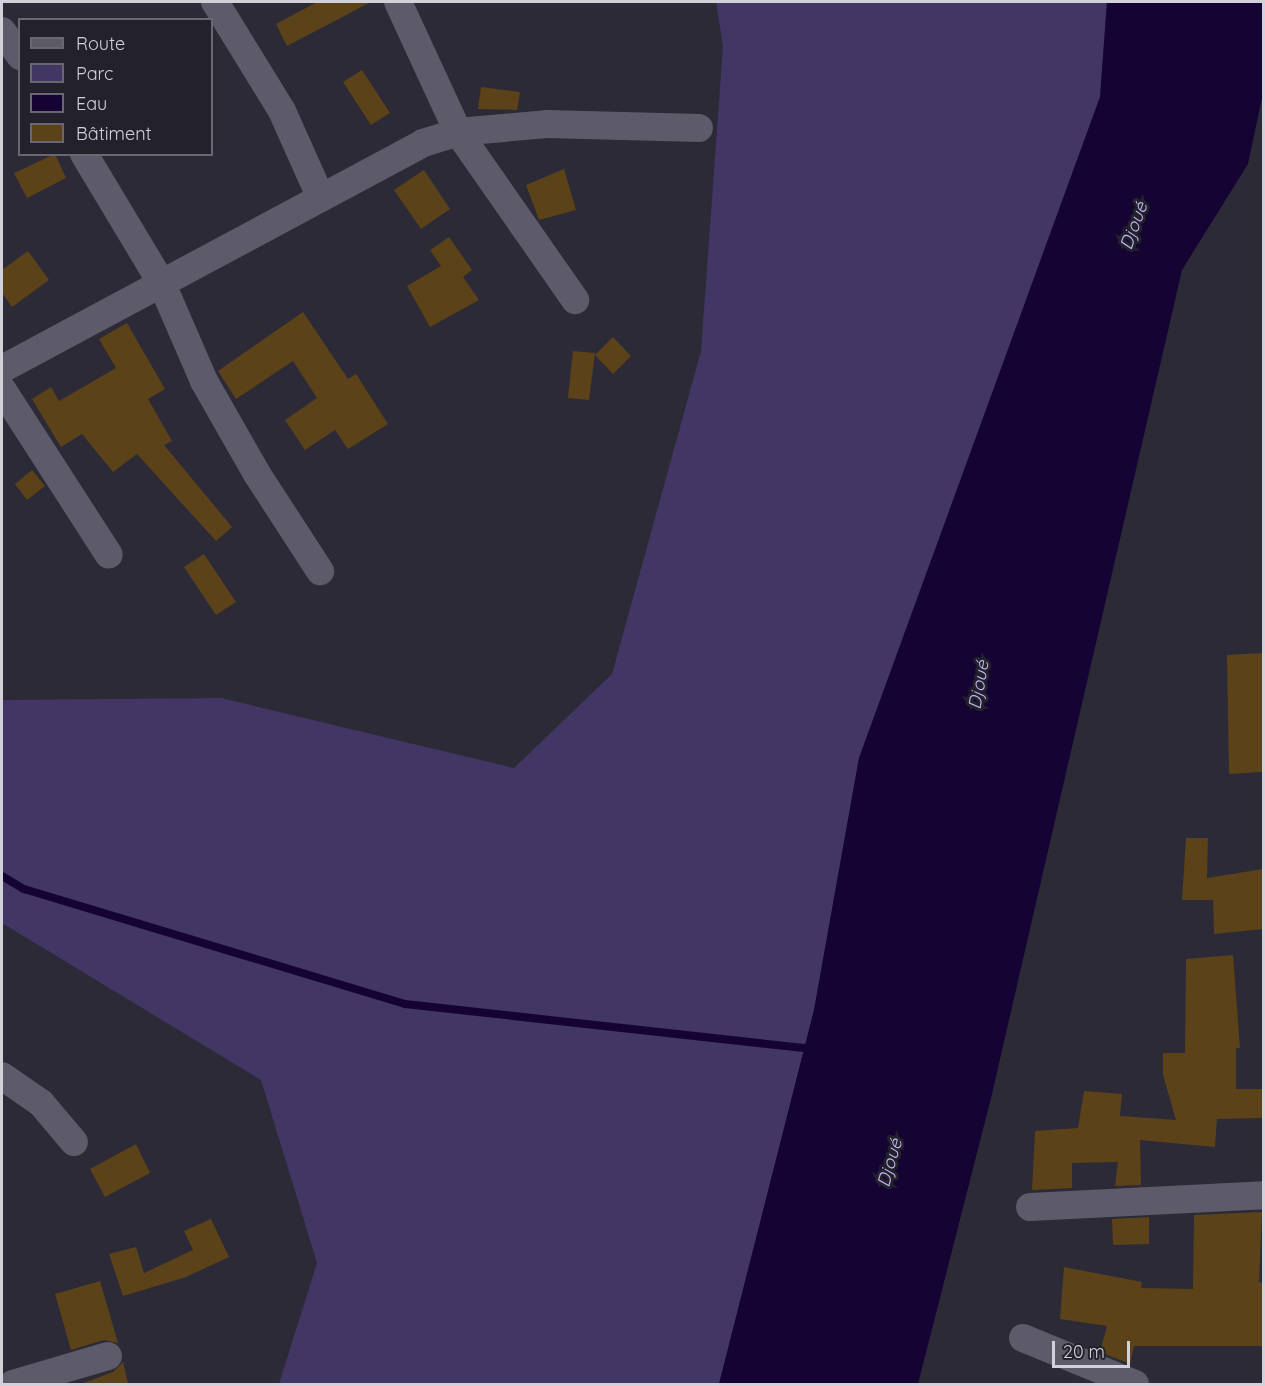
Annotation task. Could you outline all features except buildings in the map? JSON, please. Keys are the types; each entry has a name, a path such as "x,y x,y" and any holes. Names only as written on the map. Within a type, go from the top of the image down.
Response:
{"street":[{"path":"215,2 282,111 321,198"},
{"path":"398,2 458,132 575,300"},
{"path":"2,31 18,53"},
{"path":"2,369 423,143 458,132 547,124 699,129"},
{"path":"85,156 162,284 204,381 320,571"},
{"path":"2,389 109,555"},
{"path":"2,1076 40,1103 74,1142"},
{"path":"1030,1207 1263,1195"},
{"path":"1023,1338 1135,1384"},
{"path":"13,1384 108,1356"}],"green space":[{"path":"716,2 1107,2 1100,97 859,758 814,1010 719,1384 279,1384 317,1263 261,1080 2,923 2,700 221,698 514,768 612,674 701,351 723,46"}],"water":[{"name":"Djoué","path":"1107,2 1263,2 1263,93 1248,164 1182,270 991,1098 918,1384 719,1384 814,1010 859,758 1100,97"}],"waterway":[{"path":"2,876 24,889 405,1004 814,1049"}]}
